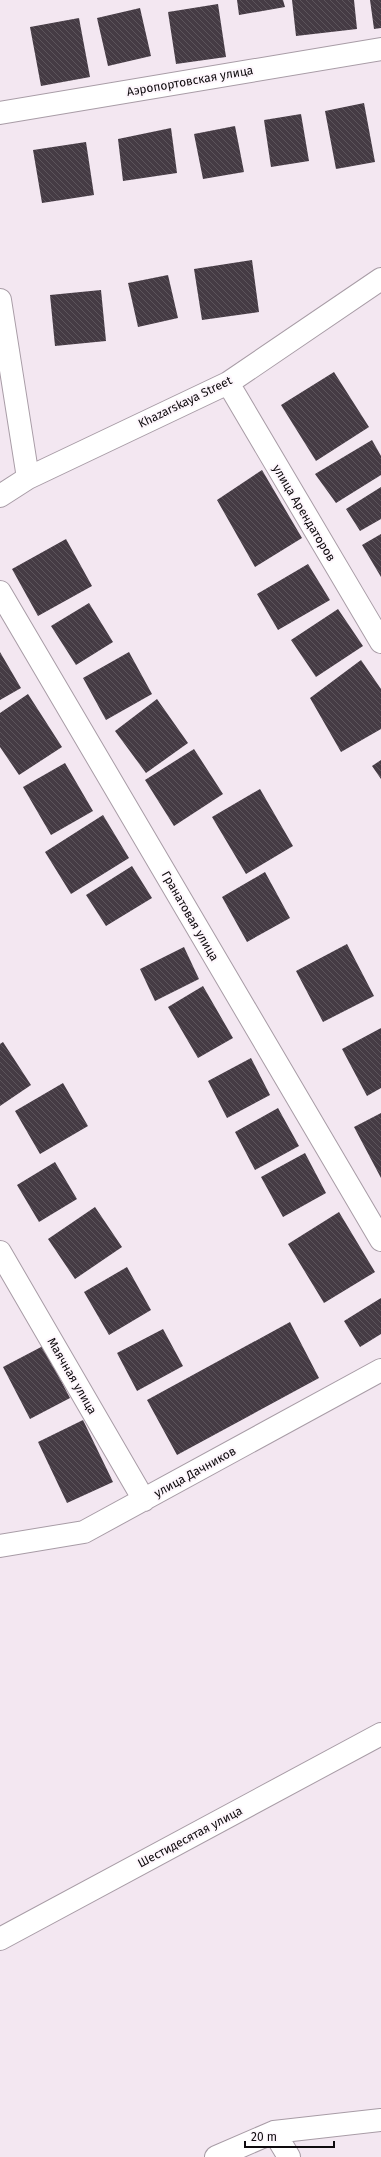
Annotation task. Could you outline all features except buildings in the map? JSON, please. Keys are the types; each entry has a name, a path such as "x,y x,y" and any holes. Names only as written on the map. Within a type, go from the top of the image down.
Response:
{"street":[{"name":"Аэропортовская улица","path":"0,113 381,49"},
{"name":"Khazarskaya Street","path":"0,496 28,478 228,383 381,279"},
{"path":"0,300 28,478"},
{"name":"улица Арендаторов","path":"228,383 381,642"},
{"name":"Гранатовая улица","path":"0,592 381,1240"},
{"name":"Маячная улица","path":"0,1252 144,1500"},
{"name":"улица Дачников","path":"0,1546 84,1532 381,1370"},
{"name":"Шестидесятая улица","path":"0,1939 381,1734"},
{"path":"216,2157 274,2132 381,2120"},
{"path":"274,2132 289,2157"}]}
